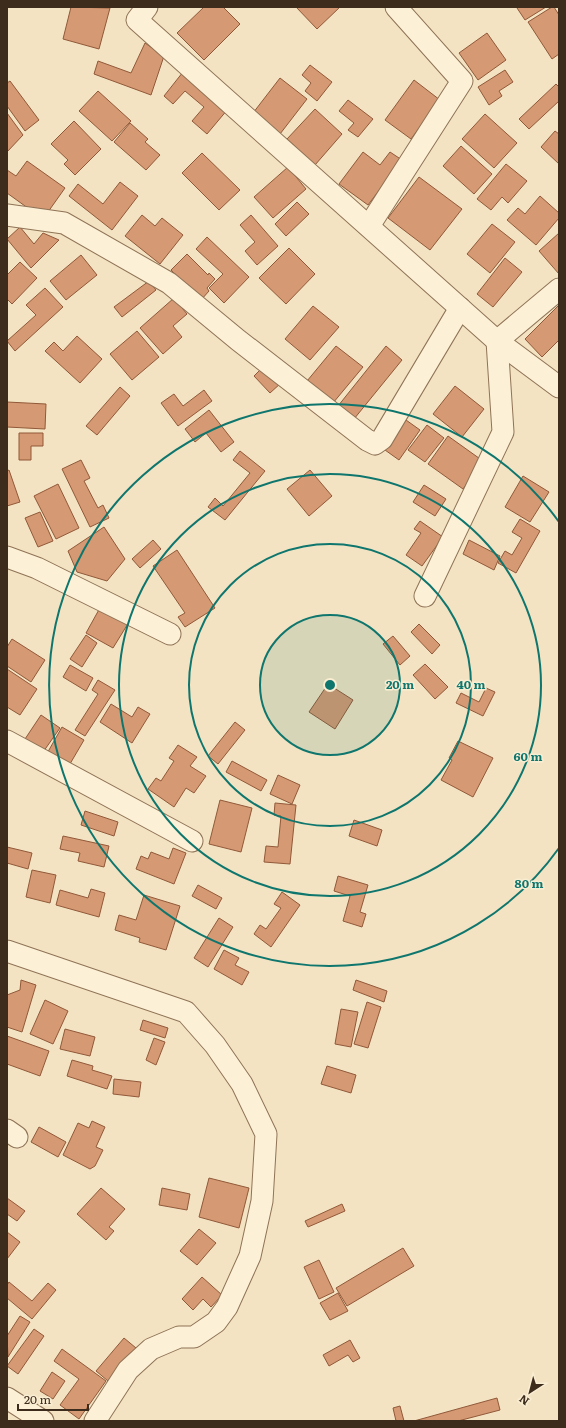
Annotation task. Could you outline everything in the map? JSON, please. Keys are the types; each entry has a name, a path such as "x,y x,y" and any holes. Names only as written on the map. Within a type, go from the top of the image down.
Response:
{"street":[{"path":"147,7 137,20 460,308 498,341 559,387"},
{"path":"369,226 462,81 396,7"},
{"path":"7,215 64,223 169,284 238,340 375,444 382,439 460,308"},
{"path":"498,341 559,289"},
{"path":"425,596 503,432 498,341"},
{"path":"7,557 37,568 170,634"},
{"path":"7,740 192,841"},
{"path":"7,951 186,1012 215,1045 242,1084 266,1134 262,1201 250,1256 227,1307 216,1322 194,1337 180,1337 151,1349 128,1370 95,1421"},
{"path":"7,1398 42,1421"}],"building":[{"path":"71,7 110,8 99,49 63,39"},
{"path":"204,7 223,7 240,24 204,60 177,33"},
{"path":"296,7 340,7 317,29"},
{"path":"546,7 525,20 517,8"},
{"path":"554,7 559,15 559,54 552,59 528,22"},
{"path":"487,33 506,60 478,80 459,53"},
{"path":"145,43 164,56 151,95 94,74 98,61 131,73"},
{"path":"310,65 332,82 317,101 305,91 311,83 302,75"},
{"path":"505,70 513,82 499,91 502,96 489,105 478,87"},
{"path":"183,72 228,109 207,134 192,121 204,107 185,91 173,104 164,96"},
{"path":"280,78 307,99 280,134 253,113"},
{"path":"414,80 440,100 411,139 385,120"},
{"path":"10,81 39,120 25,131 7,106 7,83"},
{"path":"556,84 559,87 559,101 529,129 519,119"},
{"path":"98,91 131,121 112,141 79,111"},
{"path":"348,100 373,119 358,137 348,130 354,123 339,111"},
{"path":"315,109 342,134 315,165 287,139"},
{"path":"7,113 23,135 7,152"},
{"path":"485,114 517,143 494,168 462,139"},
{"path":"74,121 101,149 75,175 64,164 68,160 51,144"},
{"path":"130,123 148,139 145,142 160,155 146,170 114,142"},
{"path":"555,131 559,134 559,164 541,147"},
{"path":"461,146 492,174 474,194 443,166"},
{"path":"363,152 380,165 390,152 402,160 368,205 339,184"},
{"path":"202,153 240,190 219,210 182,173"},
{"path":"27,161 65,188 43,219 7,193 7,170 16,176"},
{"path":"506,164 527,181 508,203 502,197 491,210 477,199"},
{"path":"288,167 306,189 273,218 254,197"},
{"path":"419,177 462,209 430,250 388,218"},
{"path":"120,182 138,196 112,230 69,196 78,184 103,204"},
{"path":"540,196 559,213 559,218 536,245 507,220 518,208 525,214"},
{"path":"297,202 309,214 286,236 275,224"},
{"path":"142,215 155,226 162,218 183,235 160,264 125,236"},
{"path":"251,215 278,246 257,265 245,251 255,242 240,225"},
{"path":"492,224 515,242 490,273 467,254"},
{"path":"20,227 34,244 43,233 59,240 31,268 7,239"},
{"path":"559,233 559,274 539,251"},
{"path":"207,237 249,277 224,303 209,288 223,274 196,249"},
{"path":"289,248 315,274 286,304 259,278"},
{"path":"187,254 208,275 209,273 215,279 207,288 209,291 201,300 171,270"},
{"path":"81,255 97,275 66,300 50,281"},
{"path":"505,258 522,272 493,307 477,294"},
{"path":"20,262 37,278 12,304 7,299 7,275"},
{"path":"149,281 156,290 122,317 114,307"},
{"path":"45,288 63,307 15,351 7,341 36,315 26,305"},
{"path":"174,298 187,314 173,326 182,337 163,354 140,328"},
{"path":"559,305 559,340 542,357 525,339"},
{"path":"313,306 339,327 310,360 285,339"},
{"path":"137,331 159,357 132,380 110,354"},
{"path":"77,336 102,359 80,383 45,351 54,342 63,351"},
{"path":"336,346 363,367 333,403 307,381"},
{"path":"386,346 402,360 354,419 338,406"},
{"path":"265,365 281,383 270,393 254,376"},
{"path":"455,386 484,409 462,437 433,414"},
{"path":"120,387 130,396 97,435 86,426"},
{"path":"204,390 212,401 178,426 161,403 174,394 183,406"},
{"path":"7,402 46,404 45,429 7,427"},
{"path":"209,410 234,442 221,452 206,433 195,442 185,429"},
{"path":"406,420 420,430 399,460 385,450"},
{"path":"427,425 444,438 425,462 408,450"},
{"path":"19,433 43,433 43,446 31,446 31,460 19,460"},
{"path":"448,436 483,461 463,489 428,464"},
{"path":"240,451 265,471 225,520 208,507 215,498 223,506 250,473 233,460"},
{"path":"81,460 90,478 84,481 98,508 103,505 109,518 90,527 62,469"},
{"path":"9,470 20,502 7,506 7,471"},
{"path":"310,470 332,496 309,516 287,489"},
{"path":"523,476 549,492 530,522 505,507"},
{"path":"58,484 79,528 56,539 34,496"},
{"path":"424,485 446,499 435,516 413,502"},
{"path":"40,512 53,541 38,547 25,518"},
{"path":"520,519 540,531 516,573 498,563 505,551 512,555 522,538 512,532"},
{"path":"420,521 443,537 422,566 406,555 421,533 414,529"},
{"path":"104,527 125,559 107,581 77,572 68,551"},
{"path":"153,540 161,549 140,568 132,559"},
{"path":"469,540 500,556 494,570 463,554"},
{"path":"177,550 215,608 185,627 178,617 185,613 153,566"},
{"path":"101,606 129,622 113,648 86,633"},
{"path":"419,624 440,645 432,654 411,632"},
{"path":"86,635 97,643 82,667 70,659"},
{"path":"393,636 410,656 400,665 383,644"},
{"path":"12,639 45,660 31,682 7,666 7,647"},
{"path":"425,664 448,687 435,699 413,675"},
{"path":"70,665 93,678 86,691 63,677"},
{"path":"7,669 37,689 20,715 7,707"},
{"path":"98,680 115,690 85,736 75,730 98,694 92,690"},
{"path":"328,684 353,700 335,729 309,712"},
{"path":"486,688 495,692 483,716 456,703 461,693 479,702"},
{"path":"111,704 132,717 138,707 150,714 132,743 100,722"},
{"path":"41,715 60,728 41,755 23,742"},
{"path":"235,722 245,730 218,764 208,756"},
{"path":"62,727 84,740 67,769 45,757"},
{"path":"458,741 493,758 473,797 441,780 452,760 449,758"},
{"path":"178,745 197,757 190,766 206,776 194,793 186,788 174,807 148,789 156,778 161,781 174,761 169,758"},
{"path":"232,761 267,780 261,791 226,772"},
{"path":"278,775 300,785 292,804 270,794"},
{"path":"220,800 252,808 241,852 209,844"},
{"path":"275,803 296,805 290,864 264,862 266,846 278,847 281,816 274,815"},
{"path":"85,811 118,822 114,836 81,825"},
{"path":"354,820 382,830 377,846 349,836"},
{"path":"63,836 109,846 104,867 78,861 80,853 60,849"},
{"path":"7,847 32,853 28,869 7,863"},
{"path":"173,848 186,853 174,884 136,869 141,856 148,859 151,852 169,859"},
{"path":"32,870 56,875 50,903 26,897"},
{"path":"338,876 368,885 360,912 366,914 362,927 343,921 350,896 334,891"},
{"path":"198,885 222,898 216,909 192,896"},
{"path":"91,889 105,893 99,917 56,905 60,890 88,898"},
{"path":"282,892 300,905 271,947 254,934 260,925 266,929 281,908 274,904"},
{"path":"144,895 180,906 166,950 139,942 140,938 115,930 119,915 136,920"},
{"path":"219,918 233,927 208,967 194,958"},
{"path":"224,950 239,958 235,965 249,972 242,985 214,969"},
{"path":"21,980 36,985 22,1032 7,1027 7,995 20,990"},
{"path":"356,980 387,991 384,1002 353,990"},
{"path":"45,1000 68,1011 53,1044 30,1034"},
{"path":"367,1002 381,1007 368,1048 354,1044"},
{"path":"341,1009 358,1012 351,1047 335,1044"},
{"path":"143,1020 168,1028 165,1038 140,1030"},
{"path":"65,1029 95,1037 90,1056 60,1049"},
{"path":"7,1036 49,1051 40,1076 7,1064"},
{"path":"154,1038 165,1042 156,1065 146,1060"},
{"path":"72,1060 93,1066 92,1070 112,1076 107,1089 67,1076"},
{"path":"327,1066 356,1075 351,1093 321,1084"},
{"path":"114,1079 141,1082 139,1097 113,1094"},
{"path":"92,1121 105,1127 96,1147 103,1150 95,1166 90,1169 63,1155 78,1123 89,1128"},
{"path":"39,1127 66,1142 58,1157 31,1142"},
{"path":"209,1178 249,1188 239,1228 199,1217"},
{"path":"101,1188 125,1209 109,1227 114,1231 106,1240 77,1214"},
{"path":"162,1188 190,1194 187,1210 159,1205"},
{"path":"7,1198 25,1211 17,1221 7,1214"},
{"path":"342,1204 345,1211 308,1227 305,1221"},
{"path":"199,1229 216,1243 197,1265 180,1251"},
{"path":"7,1232 20,1242 7,1259"},
{"path":"403,1248 414,1266 347,1306 336,1288"},
{"path":"319,1260 334,1292 319,1299 304,1267"},
{"path":"202,1277 222,1295 211,1307 203,1299 193,1310 182,1299"},
{"path":"9,1282 32,1301 48,1283 56,1290 32,1319 7,1298 7,1285"},
{"path":"338,1293 348,1311 330,1320 320,1303"},
{"path":"20,1316 30,1322 8,1357 7,1336"},
{"path":"34,1329 44,1336 18,1374 7,1366"},
{"path":"124,1338 136,1348 108,1381 96,1371"},
{"path":"350,1340 360,1358 353,1362 348,1355 329,1366 323,1355"},
{"path":"62,1349 106,1381 79,1419 60,1405 79,1379 54,1361"},
{"path":"52,1372 65,1381 53,1399 40,1391"},
{"path":"497,1398 500,1410 458,1421 414,1421"},
{"path":"400,1406 404,1421 396,1421 393,1408"}]}
